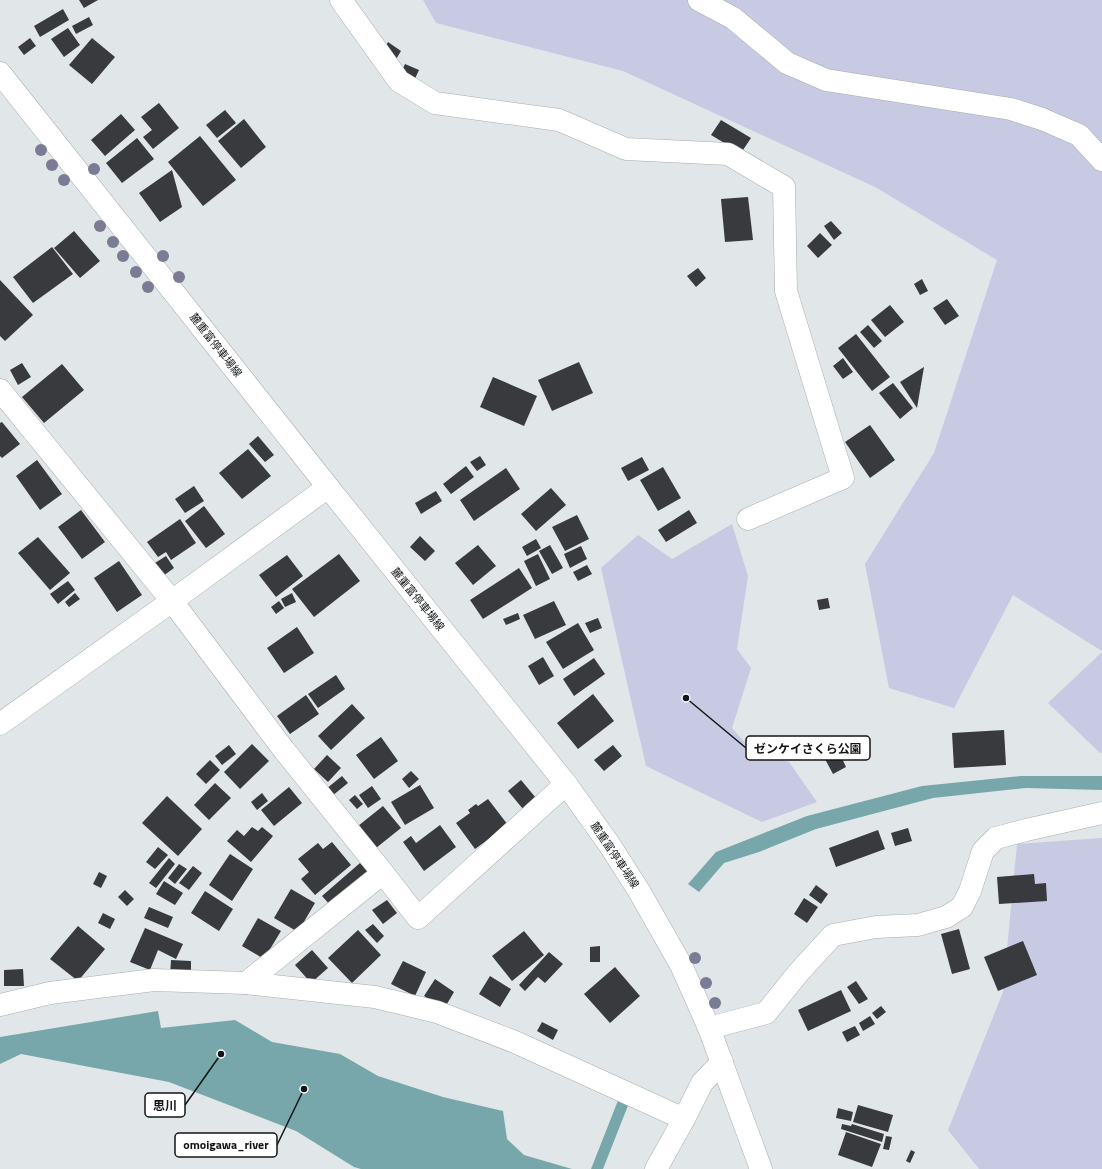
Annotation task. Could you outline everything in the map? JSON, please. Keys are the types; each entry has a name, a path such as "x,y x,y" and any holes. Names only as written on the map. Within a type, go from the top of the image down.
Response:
{"street":[{"path":"341,0 399,81 435,103 559,120 626,149 728,154 784,187 786,291 842,478 748,519"},
{"path":"699,0 733,18 787,63 826,80 1011,110 1042,119 1078,135 1102,160"},
{"name":"麓重富停車場線","path":"0,73 566,784 609,844 639,891 681,965 709,1028 758,1163"},
{"path":"0,390 172,601 284,750 383,872 418,918 566,784"},
{"path":"0,724 172,601 328,486"},
{"path":"709,1028 766,1013 799,972 832,936 876,926 918,926 946,917 962,907 970,891 983,851 996,838 1102,813"},
{"path":"246,984 383,872"},
{"path":"0,1005 50,993 154,980 246,984 375,997 437,1012 515,1042 684,1119"},
{"path":"656,1169 702,1083 722,1062"}],"shaded area":[{"path":"423,0 1102,0 1102,651 1013,595 954,708 889,688 865,564 934,453 997,260 875,187 623,71 436,23"},
{"path":"732,524 748,576 737,649 751,668 732,728 750,748 789,762 817,802 762,822 646,766 601,568 638,535 672,559"},
{"path":"1102,652 1102,753 1100,753 1048,703"},
{"path":"1021,776 1102,776 1102,790 1026,788 933,798 816,829 759,852 724,863 699,892 688,884 716,852 807,816 922,786"},
{"path":"1102,838 1102,1169 979,1169 948,1130 1003,992 1017,844"},
{"path":"158,1011 161,1028 235,1020 272,1042 340,1054 378,1076 443,1097 503,1111 507,1139 524,1155 572,1169 361,1169 354,1167 296,1131 169,1082 21,1054 0,1064 0,1037"},
{"path":"619,1098 629,1103 603,1169 591,1169"}],"building":[{"path":"79,0 98,0 84,8"},
{"path":"63,9 69,20 40,37 34,26"},
{"path":"89,17 93,25 76,34 72,26"},
{"path":"68,28 80,45 64,57 51,39"},
{"path":"30,38 36,46 24,55 18,47"},
{"path":"92,38 115,57 92,84 69,65"},
{"path":"388,42 401,51 395,61 382,53"},
{"path":"405,64 419,70 413,83 399,77"},
{"path":"159,103 179,128 153,149 143,137 152,130 141,117"},
{"path":"225,110 236,123 217,138 206,125"},
{"path":"121,114 135,130 105,156 91,140"},
{"path":"244,119 266,147 241,168 218,141"},
{"path":"721,120 751,138 741,153 711,135"},
{"path":"200,136 236,180 203,206 168,162"},
{"path":"137,138 154,159 122,183 106,163"},
{"path":"172,170 182,207 160,222 139,193"},
{"path":"748,197 753,240 725,242 721,199"},
{"path":"831,221 842,233 834,240 824,226"},
{"path":"74,231 100,261 80,278 54,248"},
{"path":"820,233 832,245 818,258 807,246"},
{"path":"52,247 73,274 33,303 13,277"},
{"path":"698,268 706,278 696,287 687,276"},
{"path":"922,279 928,291 920,295 914,284"},
{"path":"0,280 33,315 5,341 0,336"},
{"path":"947,299 959,316 945,325 933,308"},
{"path":"890,305 904,322 885,337 871,320"},
{"path":"868,325 882,341 874,348 860,332"},
{"path":"856,334 890,377 872,391 838,348"},
{"path":"843,358 853,372 843,379 833,366"},
{"path":"579,362 593,393 552,411 538,380"},
{"path":"22,363 31,377 18,385 10,370"},
{"path":"62,364 84,390 44,423 22,397"},
{"path":"924,367 917,408 900,382"},
{"path":"493,377 537,396 524,426 480,407"},
{"path":"893,383 913,408 900,419 879,393"},
{"path":"2,422 20,444 2,458 0,456 0,423"},
{"path":"870,425 895,460 870,478 845,442"},
{"path":"258,436 274,455 265,462 249,444"},
{"path":"248,449 271,476 242,499 219,473"},
{"path":"480,456 486,465 477,471 470,462"},
{"path":"642,457 649,470 628,481 621,468"},
{"path":"37,460 62,494 40,510 16,476"},
{"path":"466,466 474,477 451,494 443,484"},
{"path":"663,467 681,498 658,511 640,480"},
{"path":"506,468 520,489 474,521 460,500"},
{"path":"194,486 204,501 185,513 175,499"},
{"path":"551,488 566,505 536,531 521,514"},
{"path":"436,491 442,501 421,514 415,503"},
{"path":"204,506 225,534 206,548 185,521"},
{"path":"81,510 105,542 82,559 58,527"},
{"path":"689,510 697,523 666,542 658,530"},
{"path":"577,515 589,539 565,551 552,527"},
{"path":"180,519 196,543 171,560 166,552 158,557 147,542"},
{"path":"420,536 435,551 425,561 410,547"},
{"path":"38,537 70,573 50,590 18,553"},
{"path":"536,539 541,548 527,556 522,547"},
{"path":"478,545 496,566 473,585 455,563"},
{"path":"550,545 563,568 552,574 539,551"},
{"path":"581,546 587,559 570,568 564,554"},
{"path":"339,554 360,581 314,617 292,589"},
{"path":"538,554 550,579 536,586 524,561"},
{"path":"287,555 303,576 276,597 259,575"},
{"path":"166,556 174,568 163,576 155,563"},
{"path":"119,561 142,595 117,612 94,578"},
{"path":"587,565 592,574 578,581 573,572"},
{"path":"519,568 532,588 483,619 470,600"},
{"path":"68,581 75,590 58,604 50,594"},
{"path":"75,593 80,599 69,607 65,602"},
{"path":"292,593 296,602 285,607 281,599"},
{"path":"828,598 830,608 819,610 817,600"},
{"path":"279,601 284,608 276,614 271,607"},
{"path":"554,601 566,625 535,639 523,615"},
{"path":"518,613 520,619 506,625 503,619"},
{"path":"598,618 602,628 590,633 585,623"},
{"path":"578,623 594,650 563,669 546,642"},
{"path":"297,627 314,653 284,673 267,648"},
{"path":"543,657 554,676 539,685 528,666"},
{"path":"594,658 605,674 574,696 563,679"},
{"path":"336,675 345,689 318,708 308,694"},
{"path":"593,694 614,721 578,749 557,723"},
{"path":"306,695 319,714 290,734 277,716"},
{"path":"352,704 365,718 331,750 318,736"},
{"path":"1004,730 1006,765 954,768 952,733"},
{"path":"381,737 398,761 374,779 356,755"},
{"path":"252,744 269,761 240,789 224,772"},
{"path":"229,745 236,754 222,765 215,756"},
{"path":"613,745 622,756 604,771 594,760"},
{"path":"839,752 846,767 833,774 825,759"},
{"path":"327,755 341,768 328,782 314,769"},
{"path":"210,760 220,770 206,784 196,774"},
{"path":"411,771 419,779 409,788 402,779"},
{"path":"342,776 348,783 332,796 326,789"},
{"path":"521,780 536,798 523,809 508,791"},
{"path":"215,783 231,798 209,820 194,805"},
{"path":"420,785 434,808 405,825 391,802"},
{"path":"372,786 381,799 368,808 359,795"},
{"path":"289,787 302,803 274,826 261,810"},
{"path":"262,793 268,801 257,810 251,802"},
{"path":"355,795 363,804 357,809 349,800"},
{"path":"167,796 202,829 178,856 142,823"},
{"path":"488,799 508,825 475,849 456,823 470,813 468,810 476,804 478,806"},
{"path":"383,806 401,828 376,848 358,826"},
{"path":"440,825 456,847 424,871 403,842 411,836 416,843"},
{"path":"252,827 258,831 262,827 273,836 251,862 227,841 237,830 244,836"},
{"path":"908,828 912,841 895,846 891,833"},
{"path":"878,830 885,849 836,867 829,848"},
{"path":"332,842 351,865 315,895 301,879 309,872 298,859 318,843 323,849"},
{"path":"158,847 168,855 155,869 146,862"},
{"path":"230,854 253,869 232,901 209,885"},
{"path":"169,858 175,864 156,888 149,883"},
{"path":"360,863 369,873 331,906 322,896"},
{"path":"179,864 187,869 175,884 168,878"},
{"path":"193,866 202,873 189,890 179,883"},
{"path":"99,872 107,876 101,888 93,884"},
{"path":"1034,874 1035,884 1046,883 1047,901 999,904 997,877"},
{"path":"164,881 183,893 175,905 156,894"},
{"path":"816,885 828,894 821,904 809,895"},
{"path":"291,889 315,903 298,932 274,918"},
{"path":"125,890 134,899 127,906 118,897"},
{"path":"205,891 233,909 219,931 191,913"},
{"path":"804,898 818,907 807,923 794,914"},
{"path":"387,900 397,913 383,924 372,910"},
{"path":"149,907 173,917 168,928 144,918"},
{"path":"103,913 115,919 110,929 98,923"},
{"path":"258,918 281,931 264,959 242,946"},
{"path":"373,924 384,936 377,943 365,930"},
{"path":"78,926 105,949 78,981 50,959"},
{"path":"145,928 183,944 176,959 158,950 150,970 130,962"},
{"path":"959,929 970,969 952,974 941,934"},
{"path":"358,930 381,955 352,983 328,958"},
{"path":"524,931 544,955 512,981 492,956"},
{"path":"1023,941 1037,975 998,991 984,957"},
{"path":"600,946 600,962 590,962 590,947"},
{"path":"312,950 328,968 311,983 295,965"},
{"path":"549,952 563,964 545,983 538,977 525,991 519,985"},
{"path":"171,960 191,961 191,976 170,975"},
{"path":"403,961 426,972 415,996 391,984"},
{"path":"615,967 640,996 610,1023 584,994"},
{"path":"23,969 24,986 4,986 4,970"},
{"path":"490,976 511,989 500,1007 479,994"},
{"path":"435,979 454,992 444,1009 424,996"},
{"path":"856,981 868,999 859,1004 847,987"},
{"path":"841,990 851,1011 808,1031 798,1010"},
{"path":"881,1006 886,1012 877,1019 872,1013"},
{"path":"870,1016 875,1024 863,1031 859,1023"},
{"path":"542,1022 558,1030 553,1040 537,1031"},
{"path":"855,1026 860,1035 847,1042 842,1032"},
{"path":"858,1105 893,1115 888,1132 853,1122"},
{"path":"838,1108 853,1112 851,1121 836,1118"},
{"path":"842,1124 851,1126 852,1124 884,1134 882,1142 841,1129"},
{"path":"846,1132 881,1144 872,1167 838,1155"},
{"path":"886,1136 892,1137 889,1150 883,1149"},
{"path":"911,1150 915,1152 910,1163 906,1161"}],"place":[{"name":"ゼンケイさくら公園","path":"686,698"},
{"name":"思川","path":"221,1054"},
{"name":"omoigawa_river","path":"304,1089"}]}
